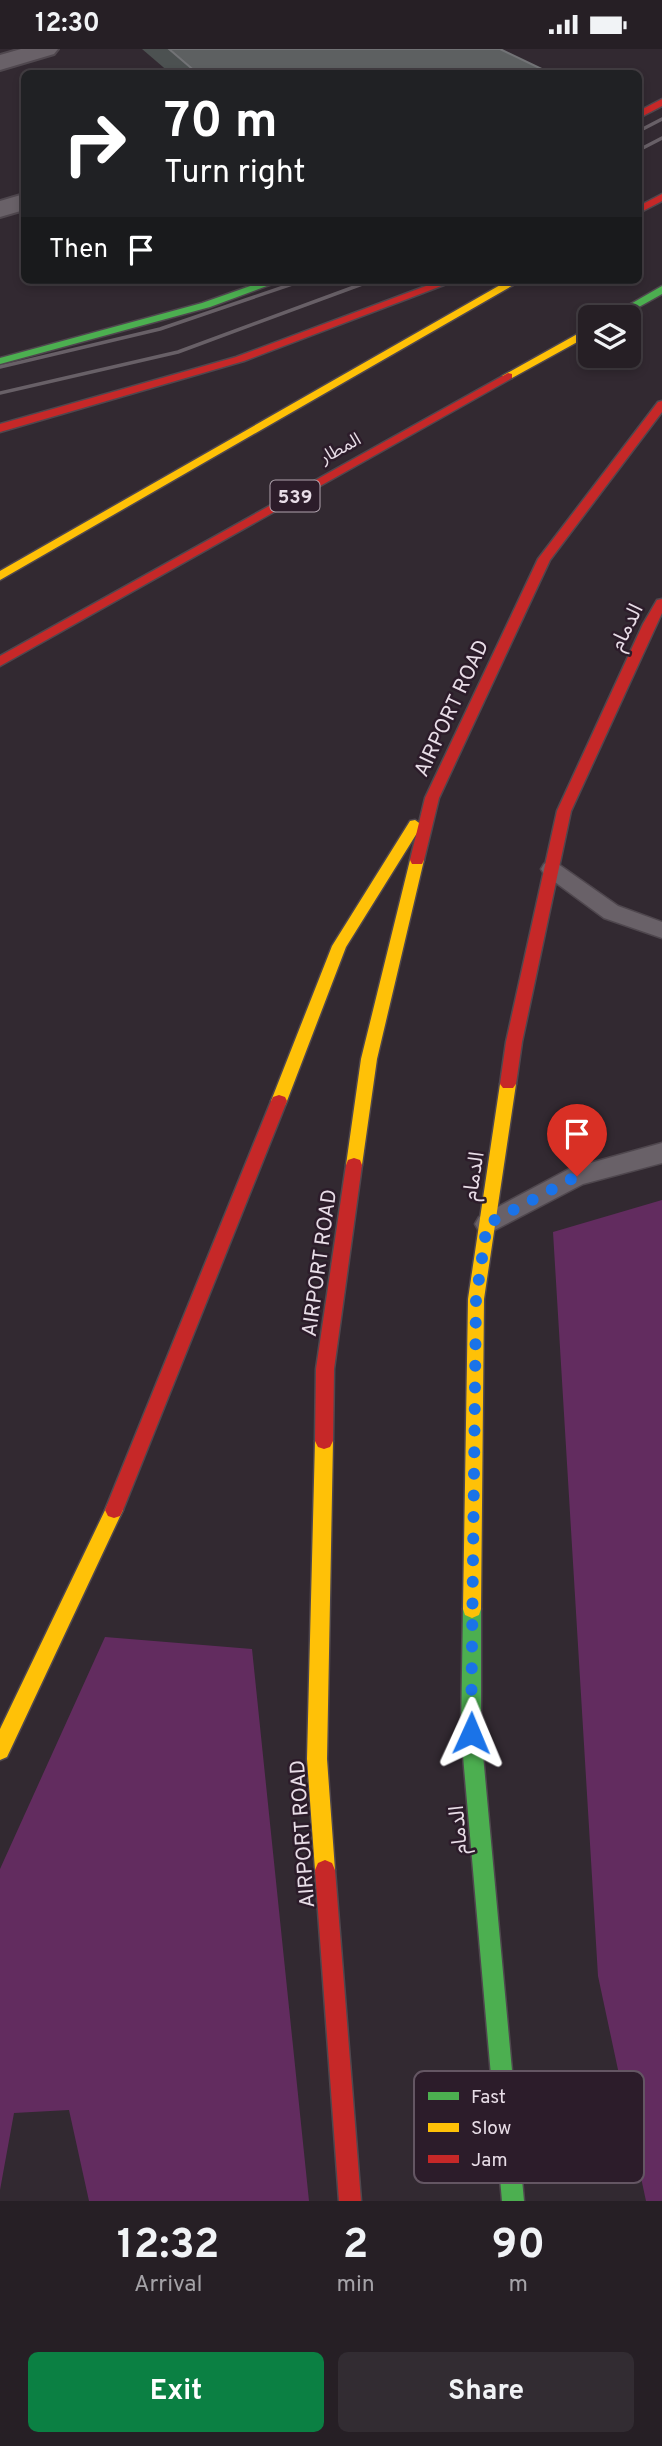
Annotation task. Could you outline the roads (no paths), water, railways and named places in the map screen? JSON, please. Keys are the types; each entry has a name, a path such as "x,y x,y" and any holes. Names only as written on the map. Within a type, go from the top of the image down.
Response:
{"main road":[{"path":"642,113 662,102"},
{"path":"642,201 662,195"},
{"path":"642,208 662,195"},
{"path":"0,361 206,305 266,284"},
{"path":"0,428 240,359 441,284"},
{"path":"0,576 510,284"},
{"path":"634,305 662,289"},
{"name":"المطار","path":"0,662 578,337"},
{"name":"AIRPORT ROAD","path":"350,2201 317,1759 325,1369 369,1059 432,798 544,559 650,415 662,404"},
{"name":"الدمام","path":"501,2071 471,1733 476,1299 514,1042 564,811 649,624 662,603"},
{"path":"0,1750 109,1522 339,946 432,798"},
{"name":"الدمام","path":"511,2183 513,2201"}],"street":[{"path":"0,64 46,49"},
{"path":"0,209 21,203"}],"lane":[{"path":"551,869 611,912 662,930"},
{"path":"487,1224 577,1176 662,1153"}],"railway":[{"path":"642,129 662,119"},
{"path":"642,148 662,138"},
{"path":"0,367 160,329 292,284"},
{"path":"0,393 178,352 362,284"}]}
